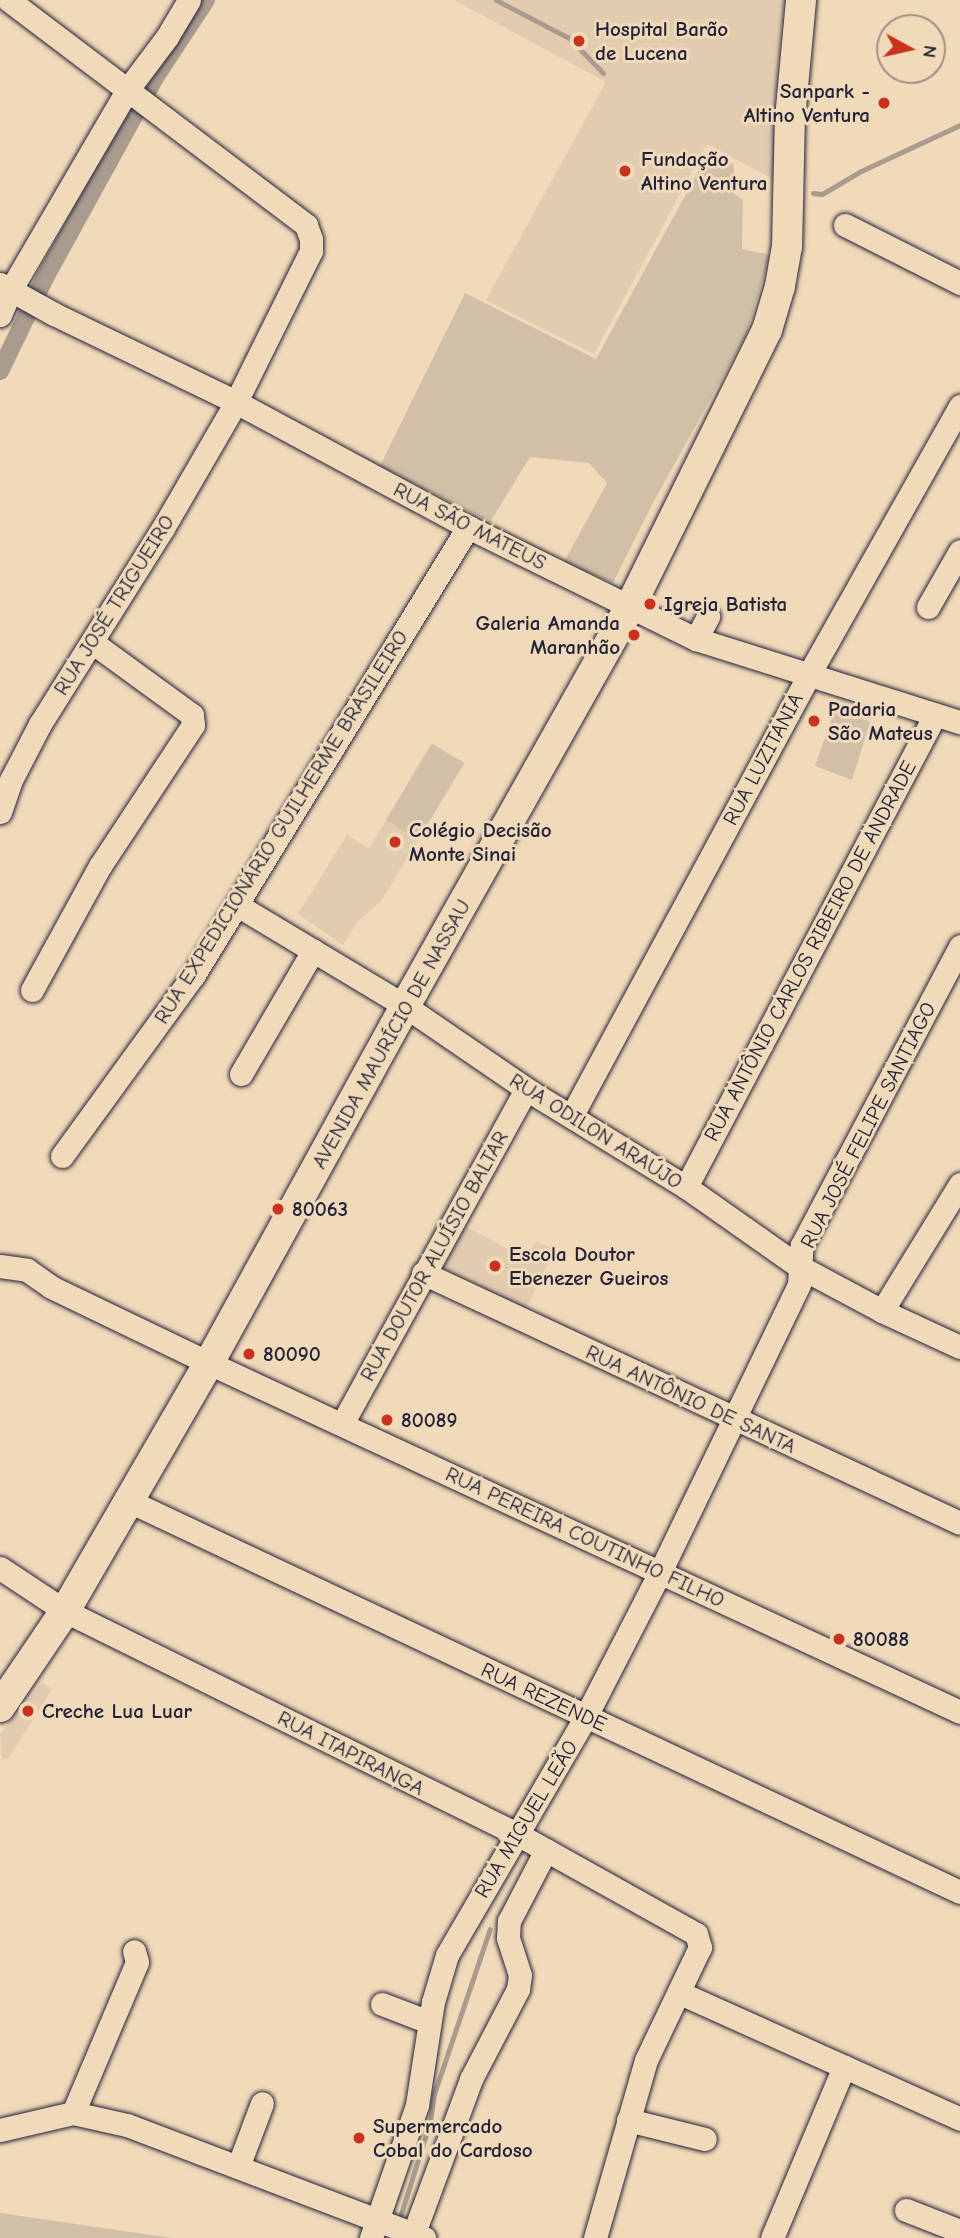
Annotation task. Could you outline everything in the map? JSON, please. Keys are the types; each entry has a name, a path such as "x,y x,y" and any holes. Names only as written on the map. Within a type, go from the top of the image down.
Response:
{"main road":[{"name":"AVENIDA MAURÍCIO DE NASSAU","path":"0,1707 65,1611 209,1363 405,1006 630,607 767,330 780,286 787,247 790,119 801,0"}],"street":[{"path":"9,0 131,92"},
{"path":"0,314 5,286 189,0"},
{"name":"RUA JOSÉ TRIGUEIRO","path":"0,812 6,776 92,642 236,402 311,251 311,239 306,225 182,125 158,112 131,92"},
{"path":"845,225 960,284"},
{"name":"RUA SÃO MATEUS","path":"5,286 54,314 236,402 468,527 696,639 960,722"},
{"name":"RUA LUZITANIA","path":"572,1115 808,676 960,406"},
{"name":"RUA EXPEDICIONÁRIO GUILHERME BRASILEIRO","path":"62,1156 192,976 468,527"},
{"path":"928,607 960,551"},
{"path":"696,639 708,616"},
{"path":"32,990 100,866 193,725 192,715 92,642"},
{"name":"RUA ANTÔNIO CARLOS RIBEIRO DE ANDRADE","path":"686,1187 934,715"},
{"name":"RUA ODILON ARAÚJO","path":"237,905 405,1006 526,1089 686,1187 800,1267 882,1311 960,1347"},
{"name":"RUA JOSÉ FELIPE SANTIAGO","path":"800,1267 802,1245 960,946"},
{"path":"241,1074 313,951"},
{"name":"RUA DOUTOR ALUÍSIO BALTAR","path":"342,1424 526,1089"},
{"path":"882,1311 960,1184"},
{"name":"RUA PEREIRA COUTINHO FILHO","path":"0,1266 27,1270 51,1287 209,1363 960,1712"},
{"name":"RUA MIGUEL LEÃO","path":"378,2226 417,2105 429,2022 447,1955 461,1926 519,1835 586,1716 660,1572 736,1421 799,1284 800,1267"},
{"name":"RUA ANTÔNIO DE SANTA","path":"423,1273 960,1523"},
{"name":"RUA REZENDE","path":"129,1501 960,1892"},
{"name":"RUA ITAPIRANGA","path":"0,1568 65,1611 519,1835 696,1934 700,1947 680,1993"},
{"path":"0,2130 73,2113 127,2126 237,2166 378,2226 415,2236 471,2080 519,1989 520,1975 508,1938 509,1921 512,1910 546,1850"},
{"path":"73,2113 137,1962 134,1951"},
{"path":"595,2238 646,2060 680,1993 960,2119"},
{"path":"382,2004 429,2022"},
{"path":"772,2238 844,2067"},
{"path":"237,2166 262,2103"},
{"path":"628,2120 705,2139"},
{"path":"906,2210 960,2231"}],"shaded area":[{"name":"Fundação Altino Ventura","path":"454,0 786,0 780,31 775,102 777,181 707,144 594,354 486,300 606,82"},
{"path":"709,152 734,165 733,193 743,200 742,249 770,255 746,335 654,501 613,583 564,562 607,483 589,463 530,457 490,522 380,466 465,293 596,359"},
{"path":"835,709 870,722 852,780 815,766"},
{"name":"Colégio Decisão Monte Sinai","path":"431,743 465,763 381,901 357,922 343,945 298,914 347,835 369,849"},
{"path":"432,744 464,763 418,840 386,820"},
{"name":"Escola Doutor Ebenezer Gueiros","path":"465,1226 526,1259 536,1242 555,1249 526,1309 444,1268"},
{"name":"Creche Lua Luar","path":"42,1683 52,1689 8,1759 2,1758 0,1734"},
{"path":"0,2213 172,2238 0,2238"}],"waterway":[{"path":"0,371 46,276 156,76 206,0"},
{"path":"496,0 569,38 603,73"},
{"path":"813,193 822,194 861,171 960,125"},
{"path":"398,2223 430,2122 434,2094 490,1929"}],"place":[{"name":"Hospital Barão de Lucena","path":"579,41"},
{"name":"Sanpark - Altino Ventura","path":"884,103"},
{"name":"Fundação Altino Ventura","path":"625,171"},
{"name":"Igreja Batista","path":"650,604"},
{"name":"Galeria Amanda Maranhão","path":"634,635"},
{"name":"Padaria São Mateus","path":"814,721"},
{"name":"Colégio Decisão Monte Sinai","path":"395,842"},
{"name":"80063","path":"278,1209"},
{"name":"Escola Doutor Ebenezer Gueiros","path":"495,1266"},
{"name":"80090","path":"249,1354"},
{"name":"80089","path":"387,1420"},
{"name":"80088","path":"839,1639"},
{"name":"Creche Lua Luar","path":"28,1711"},
{"name":"Supermercado Cobal do Cardoso","path":"359,2138"}]}
